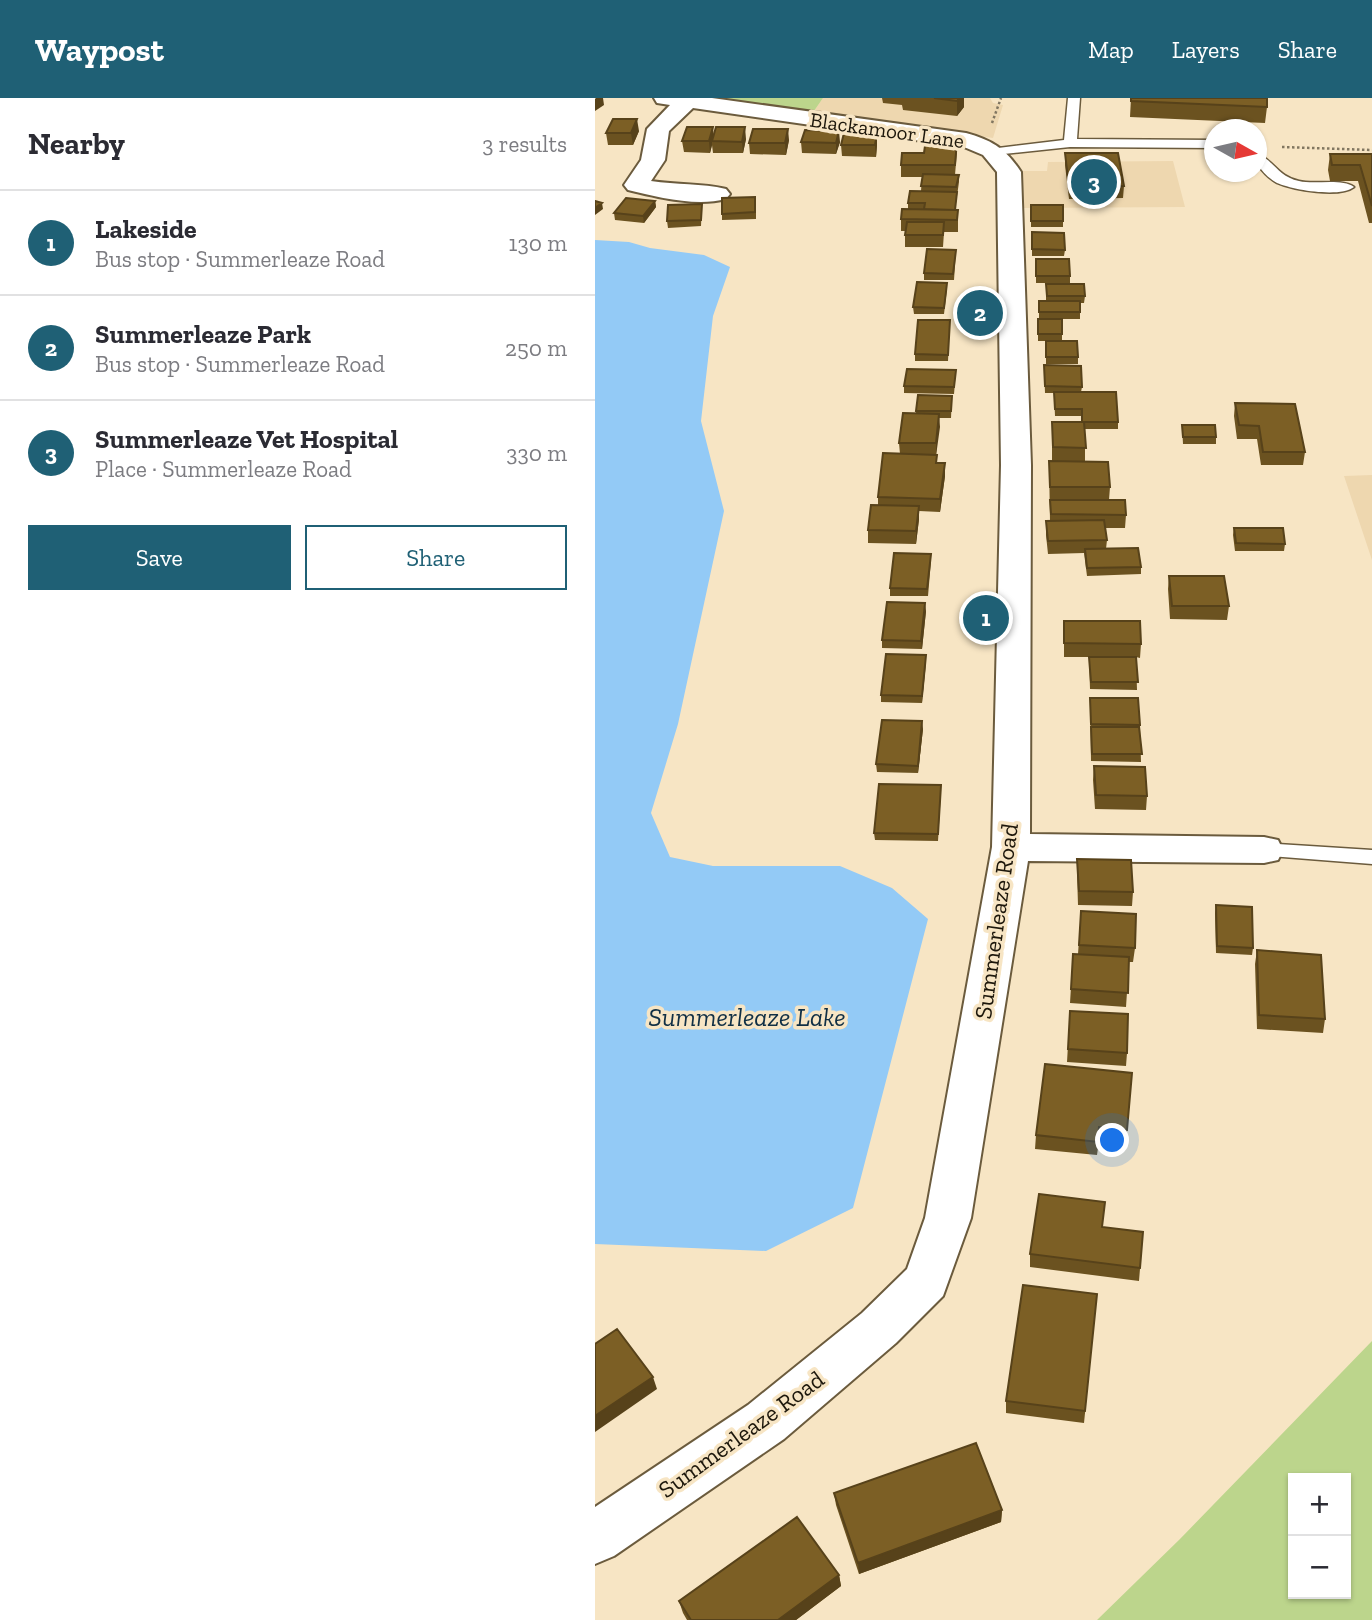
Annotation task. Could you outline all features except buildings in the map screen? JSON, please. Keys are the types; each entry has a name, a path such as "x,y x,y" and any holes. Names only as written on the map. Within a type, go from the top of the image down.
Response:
{"street":[{"name":"Blackamoor Lane","path":"676,100 991,148"},
{"path":"676,100 658,129 653,160 636,185 673,192 718,194"},
{"name":"Summerleaze Road","path":"595,1538 766,1422 879,1328 926,1281 948,1218 1011,847 1016,465 1009,172 991,148"},
{"path":"1011,847 1264,850"}],"lane":[{"path":"1070,143 1074,98"},
{"path":"991,148 1070,143 1204,144"},
{"path":"1267,169 1287,182 1314,188 1347,187"},
{"path":"1264,850 1372,857"}],"path":[{"path":"1282,147 1372,150"}],"shaded area":[{"path":"823,98 990,98 993,103 1003,105 993,138 814,111"},
{"path":"1173,161 1185,207 1022,208 1022,171 1047,171 1048,162"},
{"path":"1372,475 1372,560 1344,476"}],"green space":[{"path":"720,98 823,98 814,111"},
{"path":"1372,1341 1372,1620 1097,1620 1180,1539"}],"water":[{"name":"Summerleaze Lake","path":"595,240 629,242 650,248 704,255 730,267 713,316 701,421 724,511 678,724 651,813 670,857 713,866 840,866 892,888 928,919 853,1208 766,1251 595,1244"}],"place":[{"name":"Summerleaze Vet Hospital","path":"1094,182"},
{"name":"Summerleaze Park","path":"980,313"},
{"name":"Lakeside","path":"986,618"}]}
